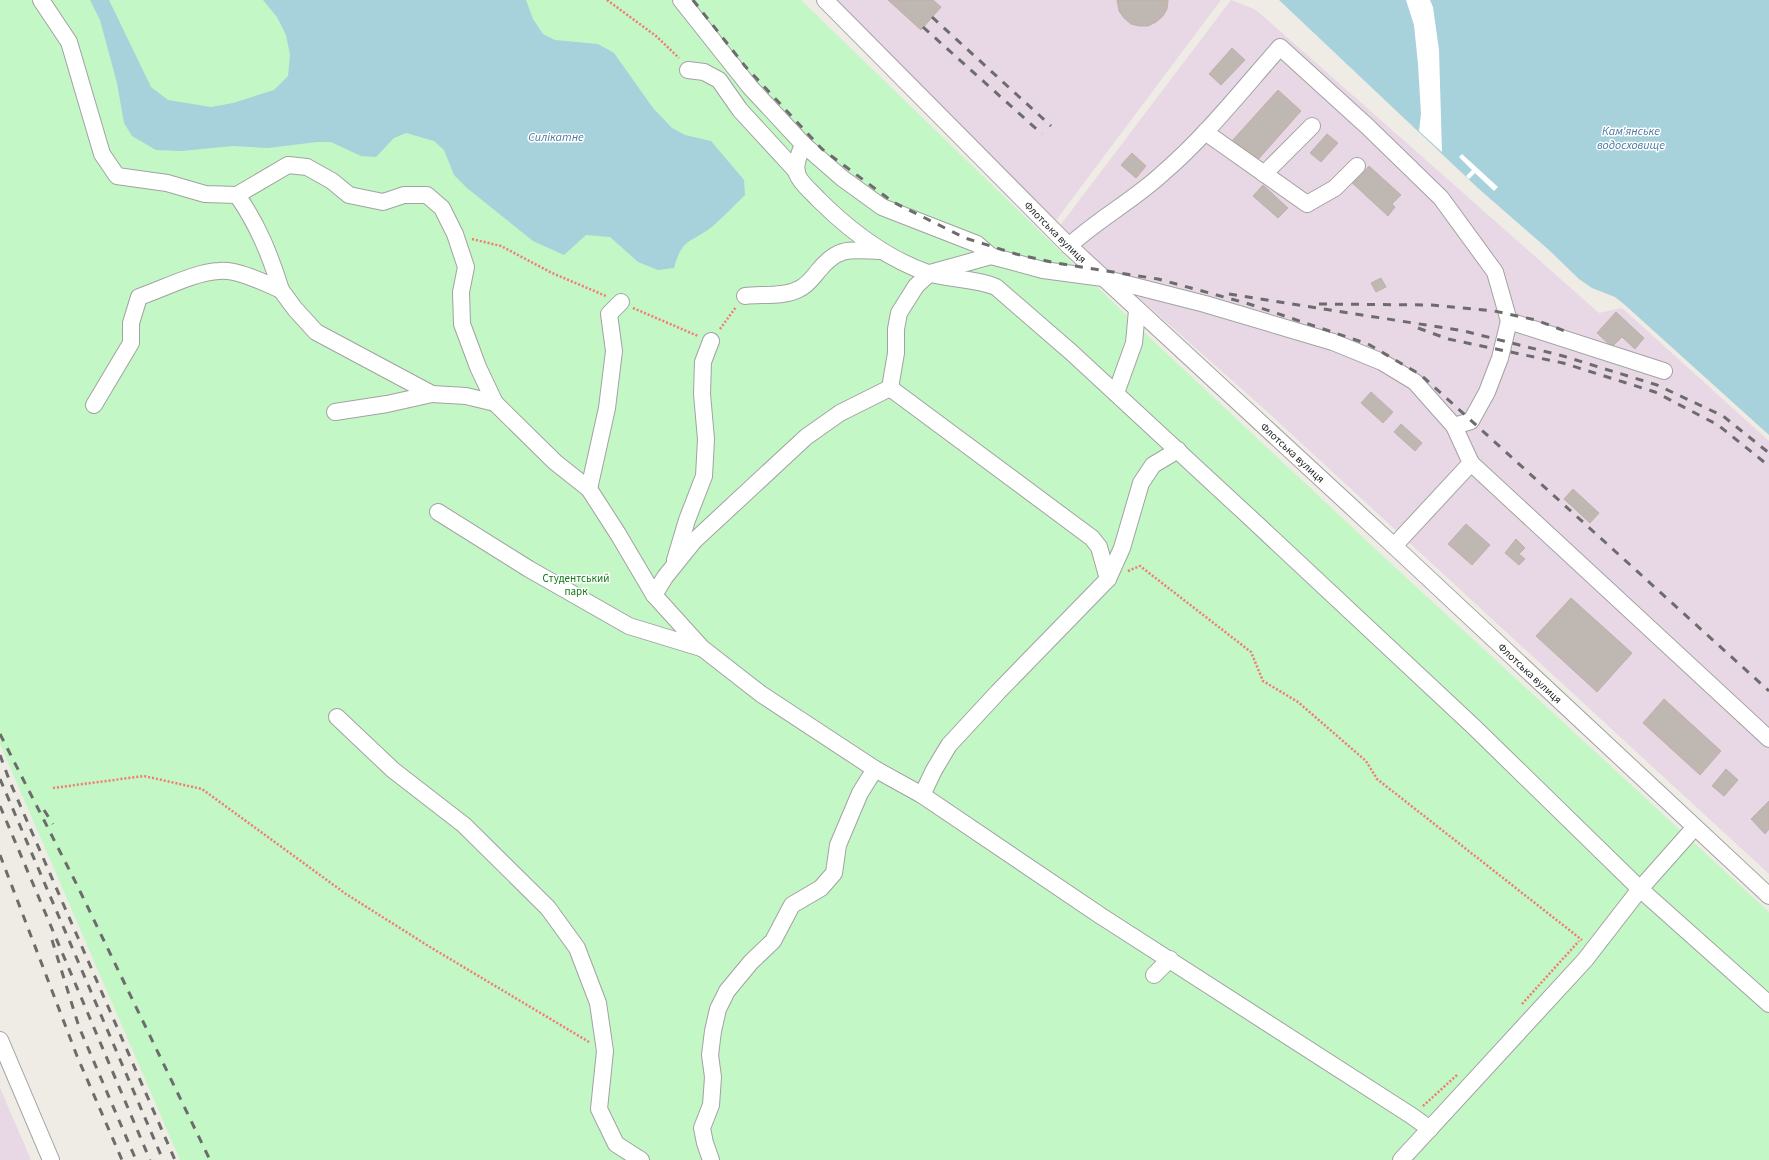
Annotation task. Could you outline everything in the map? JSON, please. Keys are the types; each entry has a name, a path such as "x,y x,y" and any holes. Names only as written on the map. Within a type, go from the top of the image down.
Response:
{"street":[{"path":"41,0 69,42 102,154 117,176 167,183 205,194 237,195 288,165 307,167 332,181 349,195 383,202 404,195 427,195 442,208 455,234 466,267 461,292 462,324 478,367 495,403 555,462 589,489 654,595 702,648 761,694 875,769 922,795 1101,916 1170,959 1430,1129"},
{"path":"681,0 750,87 803,144 842,178 882,207 977,244 991,256 1043,270 1103,278 1205,304 1334,342 1382,362 1415,382 1454,426 1471,463 1769,739"},
{"name":"Флотська вулиця","path":"825,0 1069,246 1394,546 1769,896"},
{"path":"1069,246 1082,234 1123,206 1163,174 1204,132 1280,47 1368,126 1441,198 1495,272 1509,321 1500,358 1487,392 1471,421 1454,426"},
{"path":"688,70 704,72 719,80 740,110 797,172 801,182 829,210 866,242 901,263 930,273 986,283 996,288 1072,352 1479,732 1640,889 1769,1004"},
{"path":"1264,174 1312,126"},
{"path":"1204,132 1307,204 1335,188 1357,166"},
{"path":"797,172 797,161 803,144"},
{"path":"237,195 252,216 272,263 281,290 295,310 316,332 432,394"},
{"path":"745,296 784,294 799,290 809,282 836,254 853,250 881,251"},
{"path":"890,388 896,353 896,329 899,313 916,286 930,273 991,256"},
{"path":"94,405 131,343 130,323 139,297 182,280 220,270 250,276 281,290"},
{"path":"589,489 607,408 614,351 609,314 621,302"},
{"path":"1116,394 1134,343 1137,310"},
{"path":"1509,321 1664,371"},
{"path":"673,567 687,520 704,476 706,439 702,394 703,362 711,341"},
{"path":"654,595 673,567 694,541 806,437 840,413 890,388"},
{"path":"890,388 1092,538 1100,547 1108,579"},
{"path":"335,412 387,404 432,394 466,396 495,403"},
{"path":"922,795 934,770 949,745 998,692 1108,579 1122,548 1141,483 1153,466 1178,450"},
{"path":"1394,546 1471,463"},
{"path":"438,512 528,569 629,626 702,648"},
{"path":"337,716 393,770 464,825 548,908 577,948 598,1003 605,1051 599,1109 616,1144 641,1160"},
{"path":"711,1160 702,1128 711,1105 712,1077 710,1055 712,1031 718,1009 727,991 750,962 773,941 792,905 821,888 834,873 838,845 860,793 875,769"},
{"path":"1401,1160 1594,949 1640,889 1695,827"},
{"path":"1154,975 1170,959"},
{"path":"0,1040 51,1160"}],"path":[{"path":"607,0 656,36 674,52 688,70"},
{"path":"1108,579 1140,566 1251,652 1262,681 1298,702 1366,761 1377,779 1594,949"},
{"path":"53,788 144,776 202,789 346,894 430,947 605,1051"},
{"path":"1519,1007 1581,939"},
{"path":"1412,1116 1462,1069"}],"shaded area":[{"path":"831,0 1221,0 1054,223"},
{"path":"1231,0 1256,10 1599,313 1622,308 1769,441 1769,874 1261,406 1059,227"},
{"path":"0,1088 31,1160 0,1160"}],"green space":[{"name":"Студентський парк","path":"0,0 801,0 1150,338 1385,558 1769,912 1769,1160 180,1160 0,744"}],"water":[{"name":"Силікатне","path":"90,0 109,0 151,87 168,100 211,107 233,103 274,90 288,76 290,55 286,35 277,17 263,0 526,0 533,19 543,34 555,40 598,44 614,53 653,108 672,128 685,135 711,141 744,180 745,195 713,226 684,246 677,258 674,268 658,270 638,262 610,237 586,235 564,255 533,241 467,188 454,175 444,150 434,141 406,133 394,138 376,157 361,156 331,142 317,142 268,148 233,146 181,151 156,150 132,136 124,123 117,83 100,20"},
{"name":"Кам'янське водосховище","path":"1279,0 1769,0 1769,435 1625,305 1615,297 1592,288 1579,279 1549,250 1479,189"}],"pier":[{"path":"1406,0 1430,0 1433,7 1439,50 1442,152 1419,131 1421,114 1418,64 1414,25"},
{"path":"1462,154 1498,187 1494,191 1475,173 1469,179 1466,176 1472,170 1459,157"}],"building":[{"path":"888,0 933,0 941,7 921,30"},
{"path":"1117,0 1168,0 1167,9 1163,16 1148,26 1139,26 1131,24 1124,18 1119,11"},
{"path":"1232,48 1245,60 1221,85 1209,74"},
{"path":"1278,90 1301,111 1255,163 1231,142"},
{"path":"1327,134 1338,143 1321,162 1310,153"},
{"path":"1132,153 1146,166 1136,178 1121,165"},
{"path":"1369,166 1401,195 1392,204 1395,207 1388,216 1349,180 1358,171 1362,174"},
{"path":"1263,185 1288,208 1278,218 1253,196"},
{"path":"1381,278 1386,287 1376,292 1371,283"},
{"path":"1616,312 1644,338 1635,349 1622,337 1612,347 1597,333"},
{"path":"1371,392 1393,412 1383,423 1361,403"},
{"path":"1401,424 1422,443 1415,451 1394,432"},
{"path":"1573,489 1599,513 1590,523 1564,499"},
{"path":"1466,524 1490,545 1472,565 1448,544"},
{"path":"1516,539 1525,548 1519,554 1525,559 1519,565 1505,553"},
{"path":"1571,598 1632,653 1597,692 1536,636"},
{"path":"1664,699 1721,751 1700,775 1643,723"},
{"path":"1726,769 1738,780 1724,796 1712,786"},
{"path":"1769,801 1769,829 1765,834 1751,819"}],"railway":[{"path":"693,0 745,66 822,149 893,202 965,238 1016,254 1056,263 1158,279 1246,303 1368,344 1421,375 1769,691"},
{"path":"932,17 1051,126"},
{"path":"923,27 1042,134"},
{"path":"1229,294 1464,331 1563,356 1657,385 1723,416 1769,453"},
{"path":"1319,304 1432,305 1494,311 1536,320 1570,333"},
{"path":"1418,328 1448,339 1563,363 1655,392 1718,425 1769,466"},
{"path":"0,734 77,885 210,1160"},
{"path":"0,755 10,782 175,1160"},
{"path":"0,779 163,1160"},
{"path":"0,806 150,1160"},
{"path":"44,810 53,824"},
{"path":"0,855 77,1056 122,1160"},
{"path":"52,940 79,1027 136,1160"}]}
